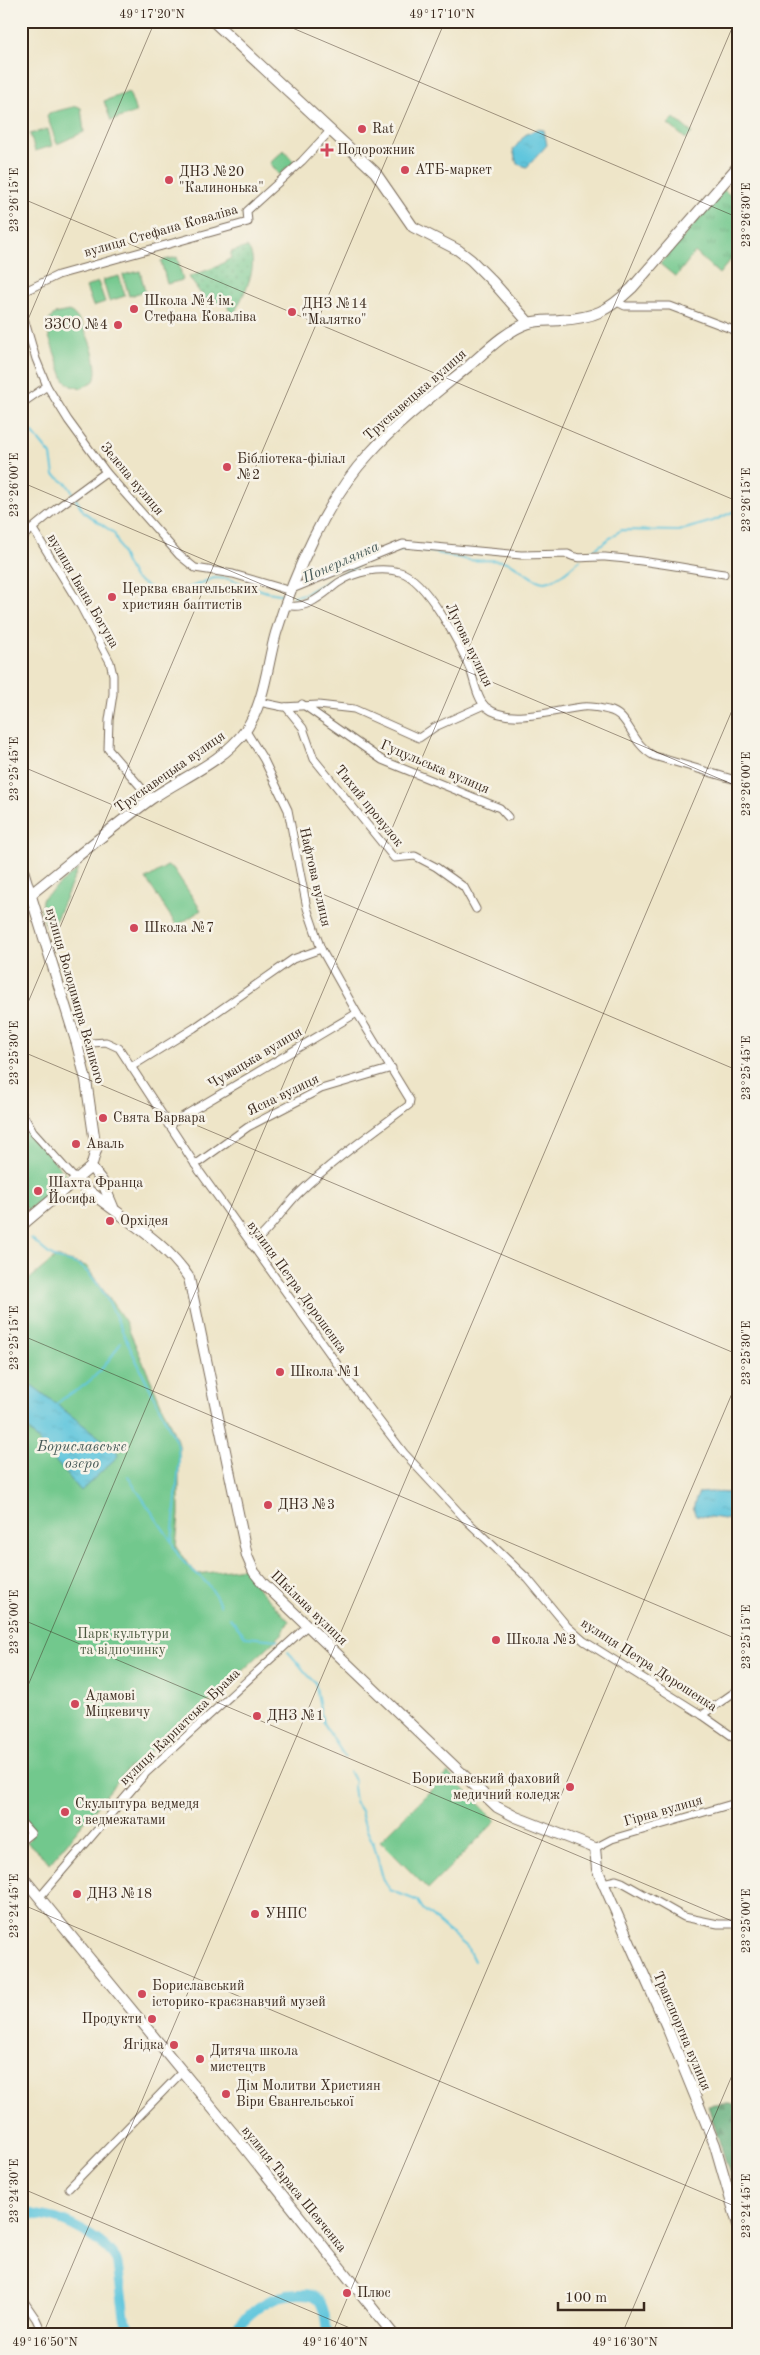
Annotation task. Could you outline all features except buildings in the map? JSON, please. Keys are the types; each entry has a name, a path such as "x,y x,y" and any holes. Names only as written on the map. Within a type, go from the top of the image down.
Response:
{"main road":[{"path":"214,21 375,172 413,227 452,247 471,260 493,282 528,323"},
{"name":"Трускавецька вулиця","path":"30,894 151,799 218,756 246,731 259,702 276,634 289,596 328,510 366,456 392,430 509,334 528,323 586,317 602,312 617,302 638,281 737,169"},
{"name":"вулиця Володимира Великого","path":"21,864 77,1044 86,1080 96,1142 95,1158 92,1167"},
{"path":"21,1226 92,1167"},
{"name":"Шкільна вулиця","path":"92,1167 102,1182 114,1208"},
{"name":"Шкільна вулиця","path":"76,1180 90,1193 114,1208 163,1250 188,1278 247,1556 254,1572 263,1584 497,1806 516,1817 595,1848"},
{"name":"Транспортна вулиця","path":"595,1848 597,1869 667,2027 715,2145 739,2228"},
{"name":"вулиця Тараса Шевченка","path":"21,1875 241,2143 393,2334"}],"street":[{"name":"вулиця Стефана Коваліва","path":"21,293 58,275 248,222 247,211 302,161 330,131"},
{"path":"617,302 625,306 670,306 739,332"},
{"name":"Зелена вулиця","path":"21,308 36,359 47,386 68,420 106,472 187,563 203,571 245,577 289,596"},
{"path":"21,404 47,386"},
{"path":"21,538 70,498 106,472"},
{"name":"вулиця Івана Богуна","path":"33,529 81,607 110,662 113,676 113,694 108,720 108,749 151,799"},
{"path":"289,596 403,544 521,555 568,554 573,558 646,561 724,574"},
{"name":"Лугова вулиця","path":"289,596 296,608 322,598 338,584 365,572 390,571 411,576 422,586 432,600 468,666 484,705 500,714 511,717 585,707 609,710 618,713 624,718 631,734 645,751 654,756 739,781"},
{"name":"Гуцульська вулиця","path":"259,702 286,707 302,704 354,709 419,738 435,728 484,705"},
{"name":"Гуцульська вулиця","path":"302,704 382,760 500,808 508,817"},
{"name":"Тихий провулок","path":"286,707 303,728 314,759 392,856 396,858 418,856 436,867 464,887 476,909"},
{"name":"Нафтова вулиця","path":"246,731 264,760 288,810 307,908 321,949 410,1100 409,1104 298,1194 260,1238 251,1245"},
{"path":"21,902 30,894"},
{"path":"131,1066 194,1028 293,959 321,949"},
{"name":"Чумацька вулиця","path":"168,1125 357,1013"},
{"name":"вулиця Петра Дорошенка","path":"77,1044 99,1042 112,1044 119,1048 195,1165 355,1389 404,1452 466,1520 528,1579 566,1626 584,1641 702,1715 739,1741"},
{"name":"Ясна вулиця","path":"195,1165 248,1127 321,1089 392,1068"},
{"path":"21,1111 34,1132 76,1180"},
{"name":"вулиця Карпатська Брама","path":"40,1898 146,1773 307,1626"},
{"path":"702,1715 739,1689"},
{"name":"Гірна вулиця","path":"595,1848 612,1839 739,1802"},
{"path":"21,1822 31,1834 21,1841"},
{"path":"603,1883 616,1880 622,1882 684,1918 718,1924 739,1924"},
{"path":"69,2188 178,2076"},
{"path":"21,2297 36,2319 43,2334"}],"green space":[{"path":"129,92 136,112 111,121 104,101"},
{"path":"77,106 81,108 84,132 57,144 47,116 49,113"},
{"path":"674,118 692,133 686,139 668,124"},
{"path":"48,129 52,146 35,151 30,134"},
{"path":"284,150 294,162 279,175 270,163"},
{"path":"724,190 739,203 739,250 719,274 695,252 676,277 660,264"},
{"path":"247,247 253,263 251,273 232,318 225,299 209,306 189,277 218,266 231,258 231,252"},
{"path":"177,257 183,280 167,284 161,261"},
{"path":"140,271 145,292 129,296 123,275"},
{"path":"119,276 125,296 109,301 103,280"},
{"path":"98,282 105,302 93,306 86,287"},
{"path":"69,311 75,315 86,332 96,365 94,381 81,388 71,386 64,380 49,337 48,322 54,314"},
{"path":"167,866 173,868 201,910 177,926 146,879"},
{"path":"78,869 49,935 41,910 42,899"},
{"path":"27,1128 68,1178 28,1210 21,1202 21,1133"},
{"name":"Парк культури та відпочинку","path":"56,1257 86,1266 125,1321 179,1445 179,1515 176,1547 189,1566 198,1574 244,1568 256,1586 289,1621 282,1634 214,1697 132,1767 130,1766 50,1863 27,1842 31,1837 21,1825 21,1286"},
{"path":"448,1773 496,1821 428,1889 380,1841"},
{"path":"731,2104 739,2108 739,2203 708,2106"}],"water":[{"path":"537,129 544,130 547,145 527,167 517,164 513,150 525,135"},
{"name":"Бориславське озеро","path":"27,1385 33,1386 117,1451 118,1456 81,1491 21,1421 21,1389"},
{"path":"699,1493 739,1493 739,1521 696,1515 694,1507"}],"waterway":[{"name":"Понерлянка","path":"21,422 51,455 54,475 67,484 73,493"},
{"name":"Понерлянка","path":"75,498 84,512 114,533 134,578 152,589 166,594 178,592 214,578 229,579 267,592 286,595"},
{"name":"Понерлянка","path":"588,554 621,530 678,531 713,521 739,509"},
{"name":"Понерлянка","path":"394,551 413,549 469,560 502,561 512,564 535,579 544,582 558,577 580,560"},
{"name":"Понерлянка","path":"294,596 304,594 357,566"},
{"path":"31,1238 54,1257 74,1263 91,1275 113,1311 178,1446 179,1463 172,1542"},
{"path":"56,1405 93,1378 109,1360 121,1342"},
{"path":"128,1477 172,1542 179,1557 205,1581 220,1605"},
{"path":"230,1618 246,1637 278,1640"},
{"path":"288,1652 315,1682 323,1723 345,1757"},
{"path":"349,1771 355,1782 353,1787 355,1802 361,1811 365,1826 374,1845 383,1878 390,1890 418,1901 423,1909 467,1947 474,1961"},
{"path":"21,2211 56,2219 72,2226 99,2241 113,2254 117,2261 125,2320 133,2334"},
{"path":"230,2334 261,2305 279,2297 301,2294 313,2295 319,2300 324,2314 327,2334"}],"place":[{"name":"Rat","path":"362,129"},
{"name":"Подорожник","path":"327,150"},
{"name":"АТБ-маркет","path":"405,170"},
{"name":"ДНЗ №20 \"Калинонька\"","path":"169,180"},
{"name":"Школа №4 ім. Стефана Коваліва","path":"134,309"},
{"name":"ДНЗ №14 \"Малятко\"","path":"292,312"},
{"name":"ЗЗСО №4","path":"118,325"},
{"name":"Бібліотека-філіал №2","path":"227,467"},
{"name":"Церква євангельських християн баптистів","path":"112,597"},
{"name":"Школа №7","path":"134,928"},
{"name":"Свята Варвара","path":"103,1118"},
{"name":"Аваль","path":"76,1144"},
{"name":"Шахта Франца Йосифа","path":"38,1191"},
{"name":"Орхідея","path":"110,1221"},
{"name":"Школа №1","path":"280,1372"},
{"name":"ДНЗ №3","path":"268,1505"},
{"name":"Школа №3","path":"496,1640"},
{"name":"Адамові Міцкевичу","path":"75,1704"},
{"name":"ДНЗ №1","path":"257,1716"},
{"name":"Бориславський фаховий медичний коледж","path":"570,1787"},
{"name":"Скульптура ведмедя з ведмежатами","path":"65,1812"},
{"name":"ДНЗ №18","path":"77,1894"},
{"name":"УНПС","path":"255,1914"},
{"name":"Бориславський історико-краєзнавчий музей","path":"142,1994"},
{"name":"Продукти","path":"152,2019"},
{"name":"Ягідка","path":"174,2045"},
{"name":"Дитяча школа мистецтв","path":"200,2059"},
{"name":"Дім Молитви Християн Віри Євангельської","path":"226,2094"},
{"name":"Плюс","path":"347,2293"}]}
